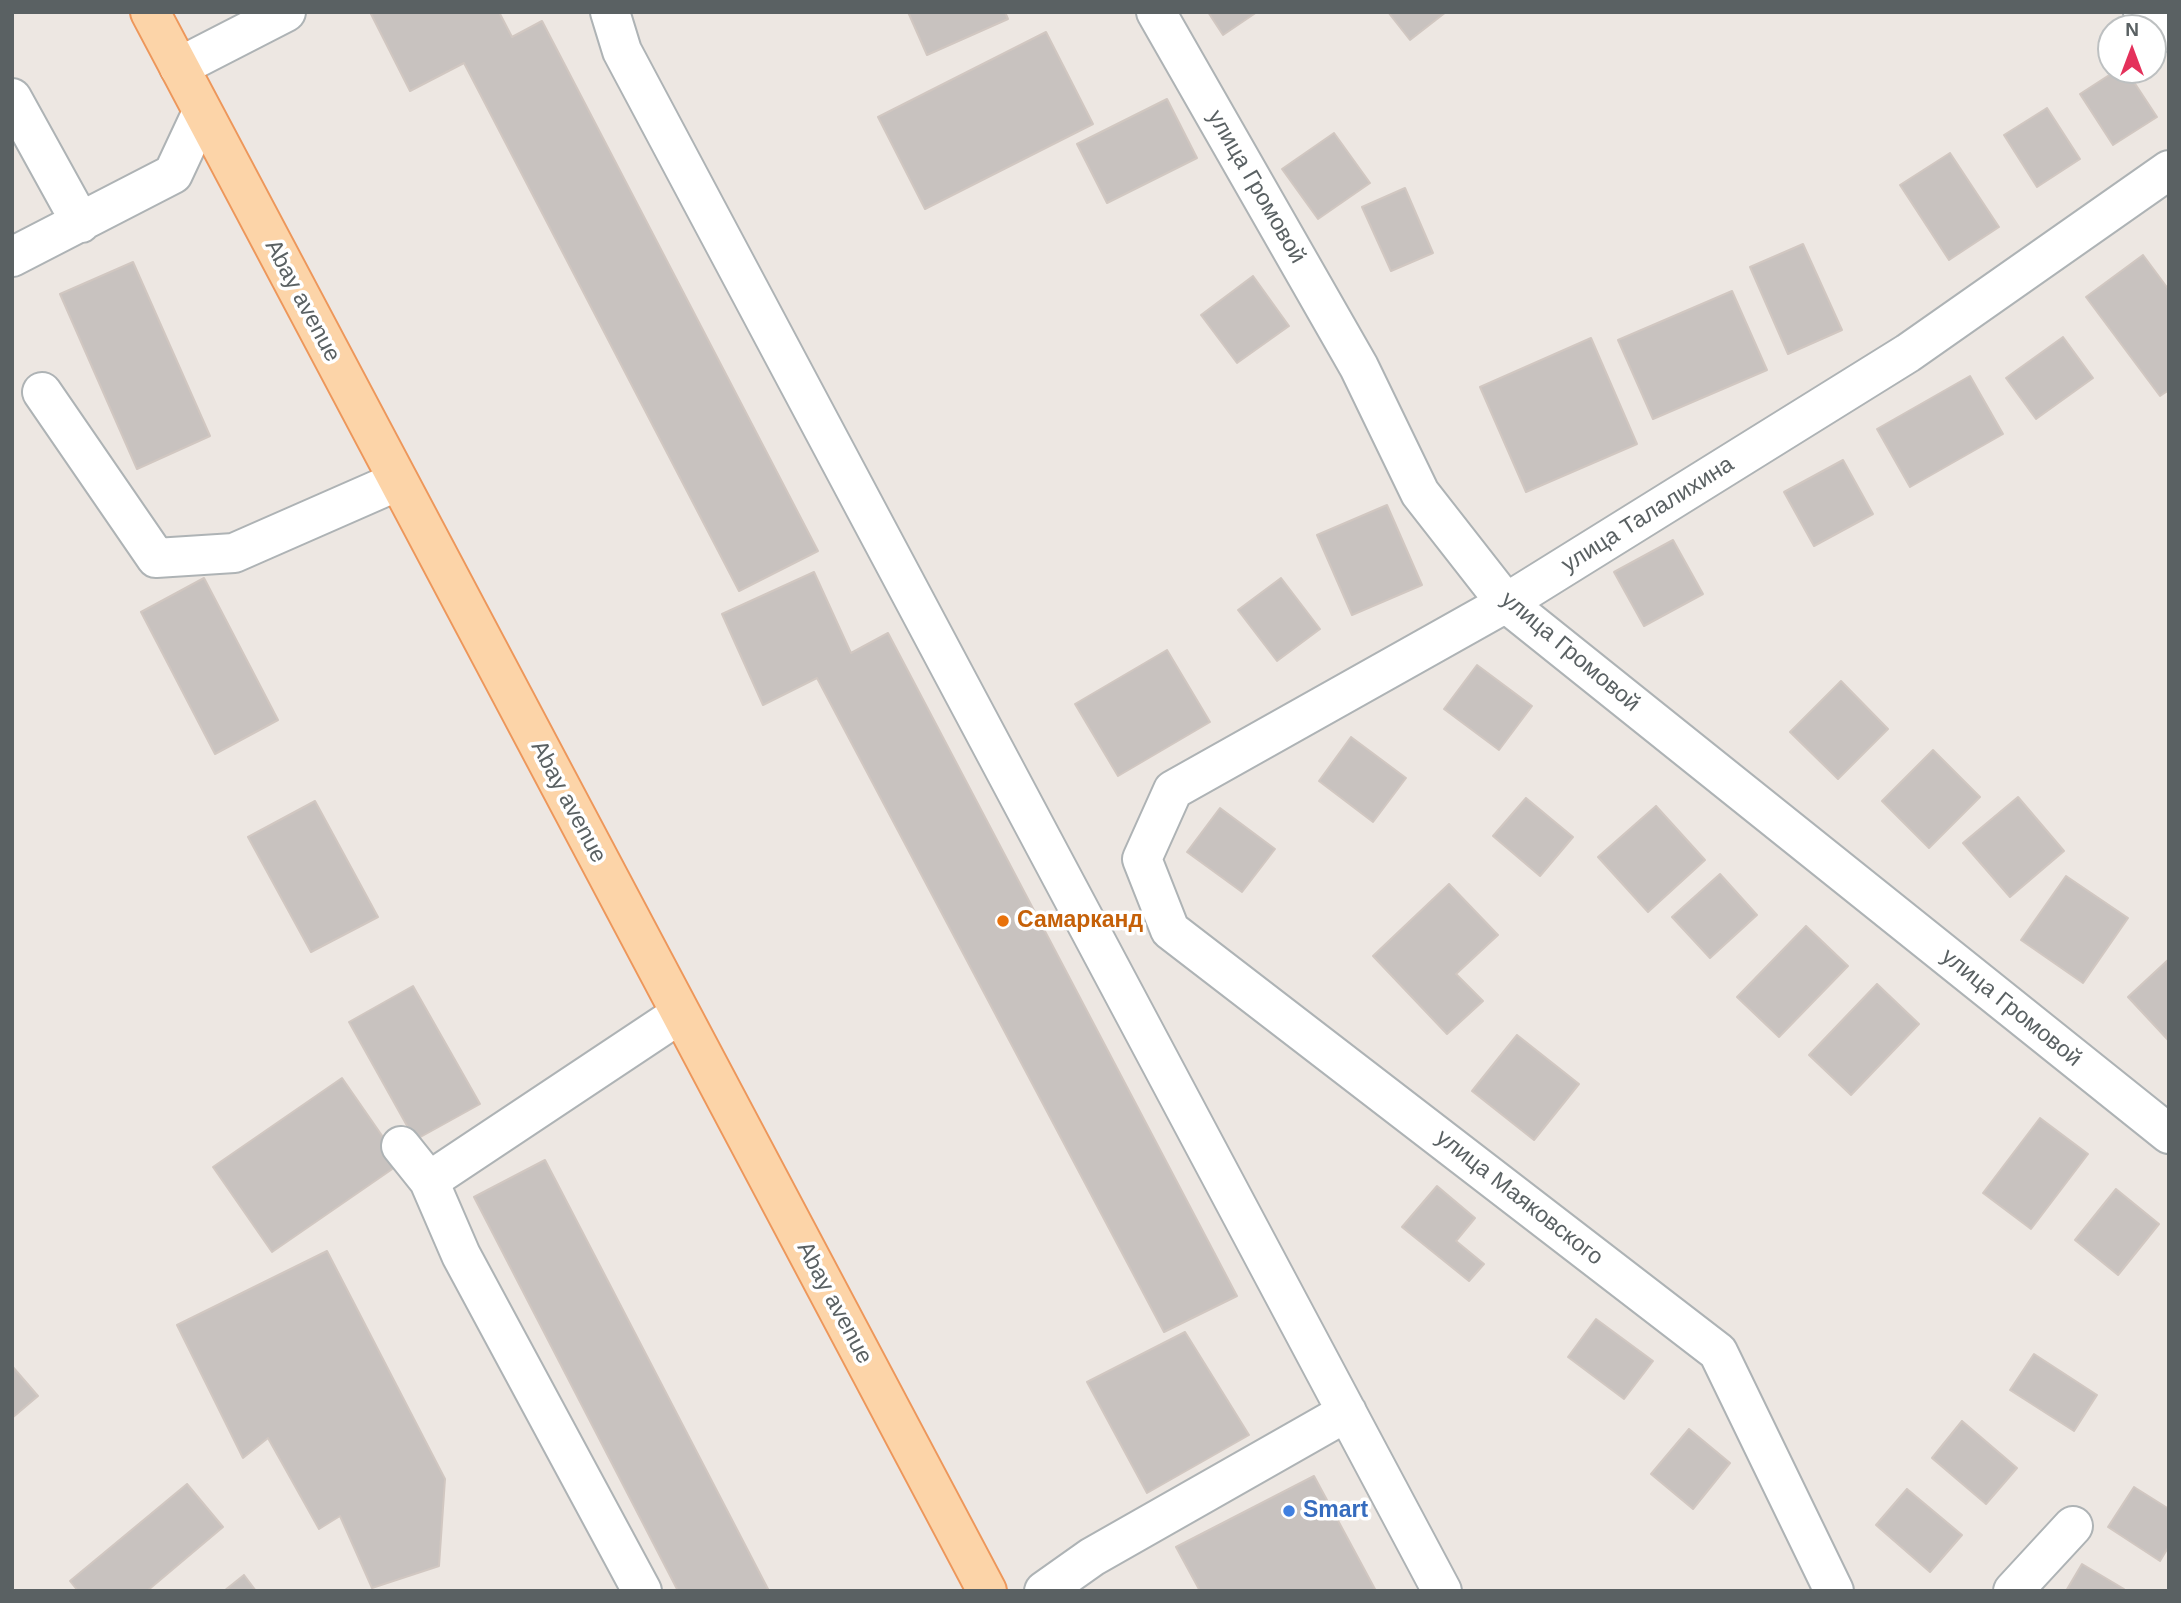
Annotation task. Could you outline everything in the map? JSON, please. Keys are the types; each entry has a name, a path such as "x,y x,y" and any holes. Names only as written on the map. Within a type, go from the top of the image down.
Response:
{"main road":[{"name":"Abay avenue","path":"150,12 987,1591"}],"street":[{"path":"179,67 286,12"},
{"path":"610,12 622,51 1442,1591"},
{"name":"улица Громовой","path":"1156,12 1359,367 1420,493 1506,603 2169,1134"},
{"path":"2143,12 2169,32"},
{"path":"12,98 81,223"},
{"path":"12,257 173,174 202,112"},
{"name":"улица Талалихина","path":"1142,859 1174,790 1506,603 1908,354 2169,170"},
{"path":"41,392 156,558 234,553 398,481"},
{"name":"улица Маяковского","path":"1142,859 1170,930 1718,1352 1834,1591"},
{"path":"429,1181 680,1014"},
{"path":"401,1146 429,1181 461,1255 642,1591"},
{"path":"1044,1591 1092,1557 1347,1412"},
{"path":"2013,1591 2073,1526"}],"building":[{"path":"370,12 499,12 512,37 542,21 818,551 739,591 464,63 410,91"},
{"path":"908,12 1005,12 1008,19 927,55"},
{"path":"1208,12 1257,12 1223,35"},
{"path":"1388,12 1446,12 1410,40"},
{"path":"1046,32 1093,124 925,209 878,117"},
{"path":"2097,83 2135,84 2157,117 2113,145 2080,94"},
{"path":"1167,99 1197,158 1107,203 1077,144"},
{"path":"2047,108 2080,159 2037,187 2004,135"},
{"path":"1334,133 1370,183 1318,219 1282,169"},
{"path":"1950,153 1999,227 1949,260 1900,185"},
{"path":"1405,188 1433,253 1391,271 1362,207"},
{"path":"1803,244 1842,330 1788,354 1750,267"},
{"path":"2143,255 2169,290 2169,390 2160,396 2086,297"},
{"path":"133,262 210,436 137,469 60,294"},
{"path":"1253,276 1289,326 1237,363 1201,315"},
{"path":"1732,291 1767,370 1653,419 1618,340"},
{"path":"2063,337 2093,378 2036,419 2006,378"},
{"path":"1591,338 1637,444 1526,492 1480,387"},
{"path":"1970,376 2003,434 1910,487 1877,429"},
{"path":"1843,460 1873,514 1814,546 1784,492"},
{"path":"1387,505 1422,585 1352,615 1317,535"},
{"path":"1673,540 1703,594 1644,626 1614,572"},
{"path":"814,572 851,653 888,633 1237,1296 1164,1332 817,678 763,705 722,614"},
{"path":"204,578 278,720 215,754 141,612"},
{"path":"1281,578 1320,629 1277,661 1238,610"},
{"path":"1167,650 1210,722 1118,776 1075,704"},
{"path":"1477,665 1532,706 1499,750 1444,709"},
{"path":"1841,681 1888,729 1838,779 1790,732"},
{"path":"1351,737 1406,778 1373,822 1319,781"},
{"path":"1933,750 1980,797 1929,848 1882,801"},
{"path":"2018,797 2064,851 2010,897 1963,843"},
{"path":"1526,798 1573,837 1540,876 1493,836"},
{"path":"315,801 378,917 311,952 248,837"},
{"path":"1656,806 1705,860 1648,912 1598,857"},
{"path":"1220,808 1275,849 1242,892 1187,852"},
{"path":"1720,874 1757,915 1710,958 1672,917"},
{"path":"2066,876 2128,918 2083,983 2021,940"},
{"path":"1449,884 1498,935 1456,974 1483,1001 1447,1034 1373,956"},
{"path":"1806,926 1848,966 1779,1037 1737,997"},
{"path":"2169,959 2169,1041 2128,997"},
{"path":"1877,984 1919,1024 1851,1095 1809,1055"},
{"path":"413,986 480,1104 415,1140 349,1022"},
{"path":"1517,1035 1579,1084 1534,1140 1472,1091"},
{"path":"342,1078 401,1163 272,1252 213,1167"},
{"path":"2040,1118 2088,1154 2031,1229 1983,1193"},
{"path":"545,1160 769,1591 678,1591 474,1197"},
{"path":"1437,1186 1475,1218 1456,1241 1484,1264 1469,1281 1402,1227"},
{"path":"2116,1189 2159,1224 2118,1275 2075,1240"},
{"path":"327,1251 445,1479 439,1566 372,1588 340,1516 319,1529 268,1438 243,1458 177,1325"},
{"path":"1596,1319 1653,1361 1624,1399 1568,1357"},
{"path":"1185,1332 1249,1435 1147,1493 1087,1382"},
{"path":"2034,1354 2097,1395 2074,1431 2010,1390"},
{"path":"12,1366 38,1396 12,1418"},
{"path":"1962,1421 2017,1468 1986,1504 1932,1458"},
{"path":"1689,1429 1730,1463 1693,1509 1651,1474"},
{"name":"Smart","path":"1314,1476 1376,1591 1200,1591 1176,1547"},
{"path":"187,1484 223,1527 147,1591 78,1591 70,1581"},
{"path":"2134,1487 2169,1509 2169,1546 2160,1561 2108,1527"},
{"path":"1907,1489 1962,1535 1930,1572 1876,1525"},
{"path":"2082,1564 2124,1589 2123,1591 2066,1591"},
{"path":"244,1575 256,1591 224,1591"}],"place":[{"name":"Самарканд","path":"1003,921"},
{"name":"Smart","path":"1289,1511"}]}
